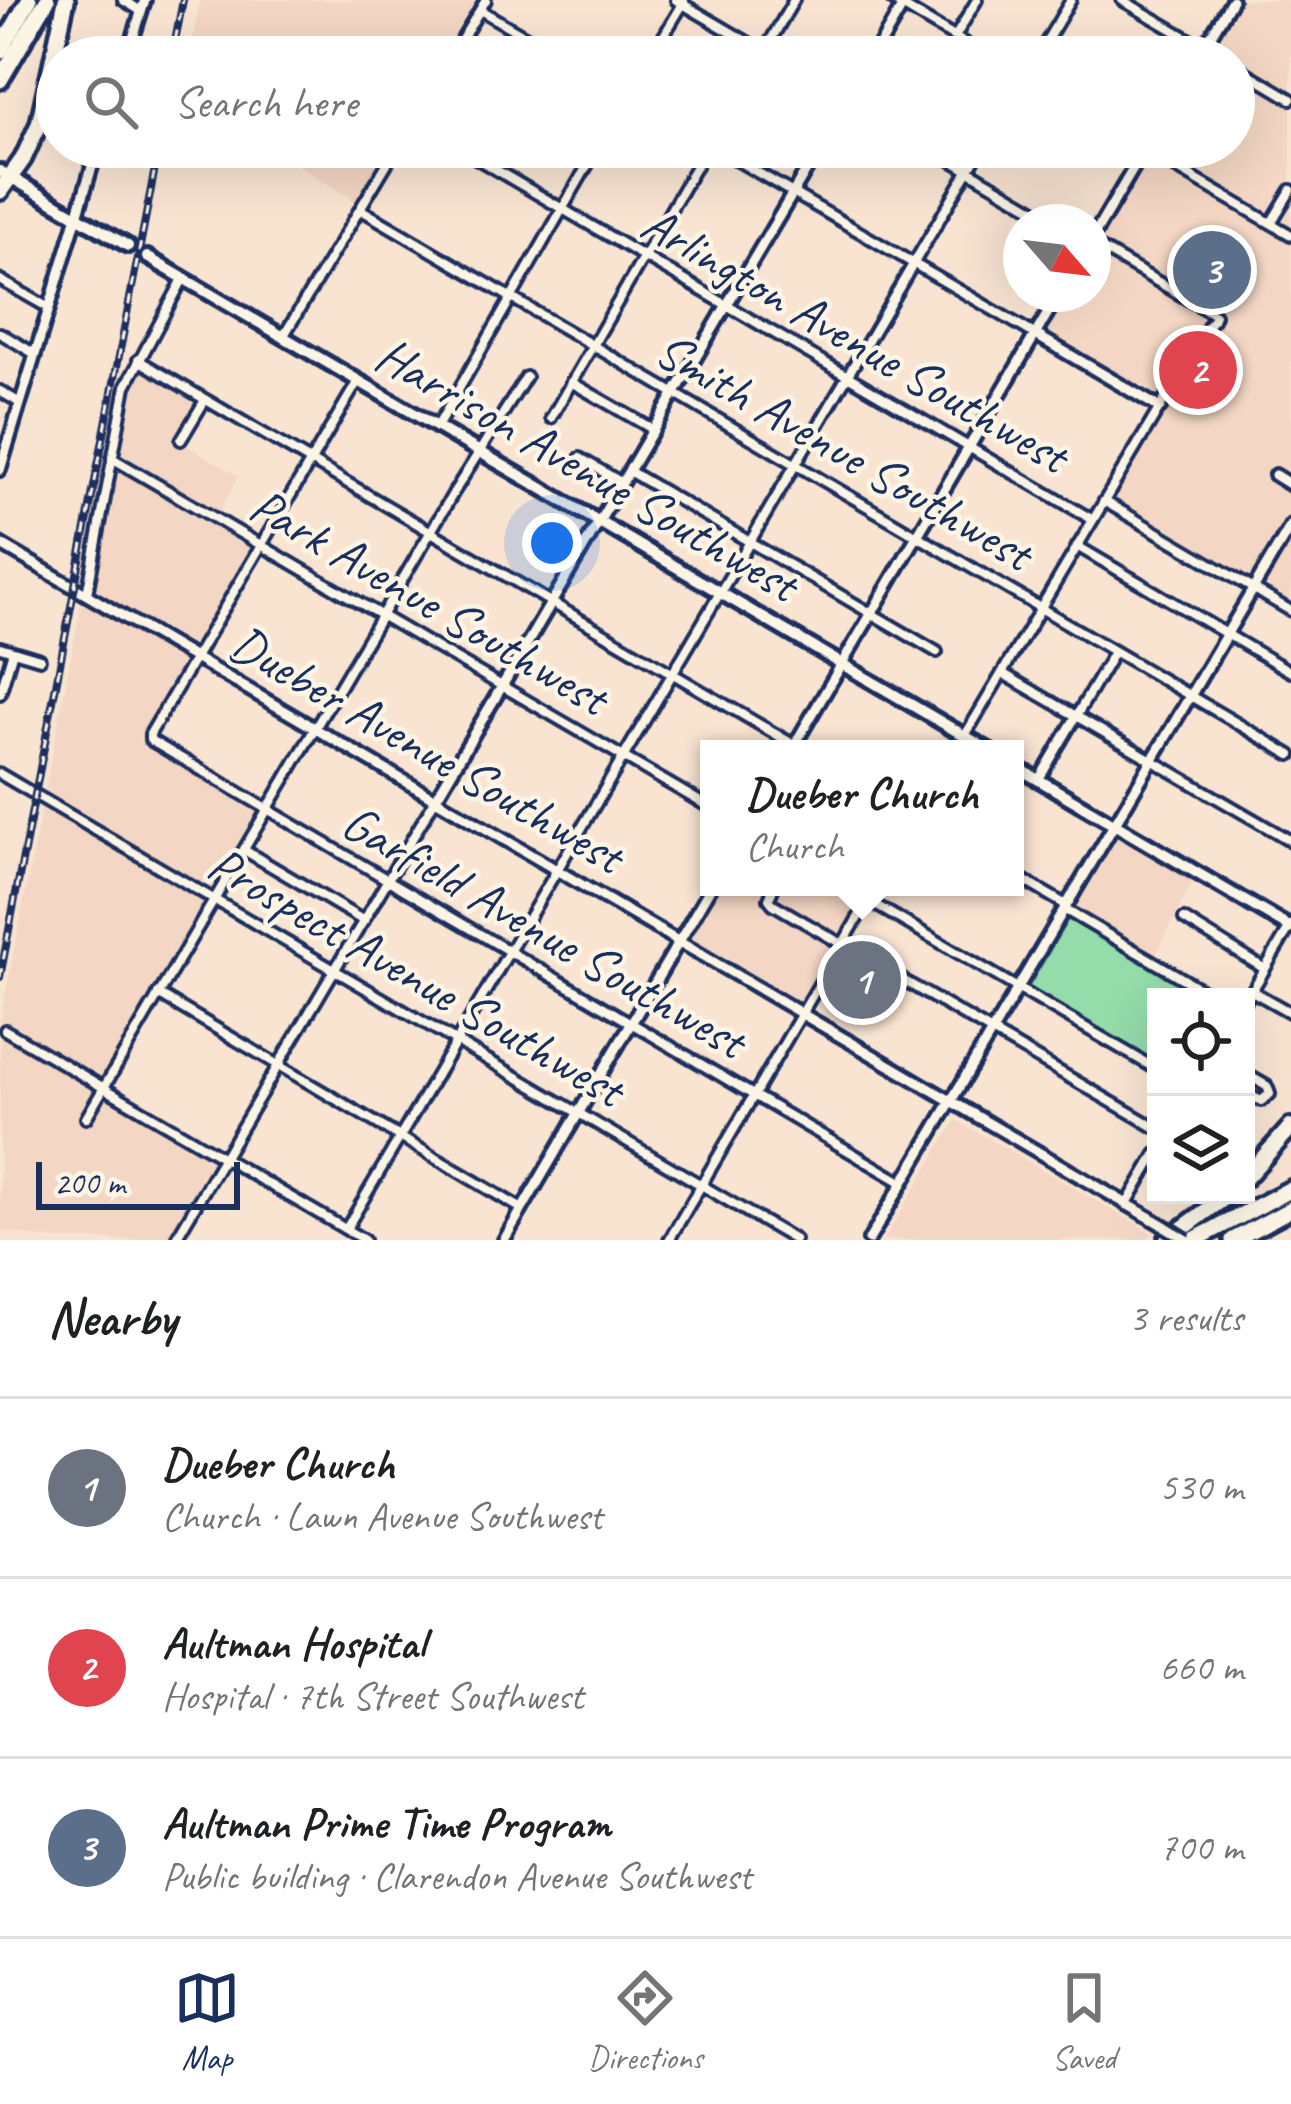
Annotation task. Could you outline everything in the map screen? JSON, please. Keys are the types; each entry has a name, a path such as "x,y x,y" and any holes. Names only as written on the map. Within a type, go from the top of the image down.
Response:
{"highway":[{"path":"0,51 29,0"},
{"path":"0,80 47,0"},
{"path":"58,36 66,0"},
{"path":"4,180 36,129"},
{"path":"1255,1168 1291,1127"},
{"path":"1191,1240 1291,1189"},
{"path":"1166,1234 1214,1204"},
{"path":"1236,1240 1291,1209"}],"main road":[{"path":"4,180 128,246"},
{"name":"Harrison Avenue Southwest","path":"147,257 971,740"},
{"path":"1024,771 1290,927"}],"street":[{"path":"123,0 143,5 133,36"},
{"path":"776,36 794,0"},
{"path":"956,36 977,0"},
{"path":"1050,36 1071,0"},
{"path":"1122,0 1177,36"},
{"path":"1211,36 1232,0"},
{"path":"662,36 681,1 736,36"},
{"path":"883,36 900,2 952,36"},
{"path":"464,36 483,5 530,36"},
{"path":"1255,78 1291,99"},
{"path":"0,470 91,168"},
{"path":"283,337 385,168"},
{"name":"Arlington Avenue Southwest","path":"493,168 1093,520"},
{"path":"437,427 586,168"},
{"path":"551,418 698,168"},
{"path":"748,168 1160,408"},
{"path":"178,1235 808,168"},
{"path":"965,168 1026,204"},
{"path":"1111,208 1133,168"},
{"path":"1178,168 1291,235"},
{"path":"346,1229 968,170"},
{"path":"1271,223 1291,190"},
{"name":"Smith Avenue Southwest","path":"360,209 1291,755"},
{"path":"962,740 1213,319 1111,252"},
{"path":"86,594 124,395 183,279"},
{"path":"0,299 4,283 49,308"},
{"path":"800,740 1049,312"},
{"path":"0,332 35,354"},
{"path":"138,360 783,740"},
{"path":"86,1118 526,377"},
{"path":"195,657 358,381"},
{"path":"571,382 654,430"},
{"path":"0,391 20,403"},
{"path":"181,440 205,400"},
{"name":"Park Avenue Southwest","path":"112,458 700,802"},
{"path":"580,458 622,483"},
{"path":"629,472 937,652"},
{"path":"1275,475 1291,484"},
{"name":"Arlington Avenue Southwest","path":"1104,501 1291,610"},
{"path":"869,1240 1291,525"},
{"name":"Dueber Avenue Southwest","path":"0,544 952,1101 1166,1234 1191,1240"},
{"path":"1078,546 1291,672"},
{"path":"0,647 40,659"},
{"path":"1,690 13,651"},
{"path":"1039,779 1114,651"},
{"name":"Garfield Avenue Southwest","path":"195,657 150,740 903,1183"},
{"path":"1002,674 1291,841"},
{"name":"Prospect Avenue Southwest","path":"0,774 795,1240"},
{"path":"244,850 364,921"},
{"path":"1024,881 1199,988"},
{"path":"504,1240 707,896"},
{"path":"771,896 769,901 1147,1123"},
{"path":"861,896 1147,1064"},
{"path":"669,1240 870,896"},
{"path":"1184,919 1265,969"},
{"path":"1254,988 1290,927"},
{"path":"1255,993 1291,1013"},
{"path":"158,994 522,1209"},
{"path":"5,1030 364,1240"},
{"path":"1252,1096 1262,1101 1270,1094 1255,1079"},
{"path":"1126,1205 1147,1169"}],"shaded area":[{"path":"200,0 481,0 460,36 193,36"},
{"path":"1240,0 1291,0 1291,92 1255,71 1255,36 1219,36"},
{"path":"1255,83 1291,104 1291,605 1111,500 1166,406 1044,334 1057,312 1111,312 1111,220 1142,168 1169,168 1191,181 1199,168 1255,168"},
{"path":"302,168 381,168 360,204"},
{"path":"129,359 208,405 184,444 239,476 214,521 258,545 140,744 263,811 100,1089 219,1161 171,1240 55,1240 0,1231 0,1022"},
{"path":"1117,831 1195,877 1155,956 1073,908"},
{"path":"715,896 852,896 862,902 801,1005 689,939"},
{"path":"956,1120 1152,1235 1143,1240 884,1240"}],"green space":[{"path":"1068,918 1189,988 1147,988 1147,1059 1027,989"}],"railway":[{"path":"176,36 183,0"},
{"path":"0,977 155,168"}],"place":[{"name":"Aultman Prime Time Program","path":"1212,270"},
{"name":"Aultman Hospital","path":"1198,370"},
{"name":"Dueber Church","path":"862,980"}]}
